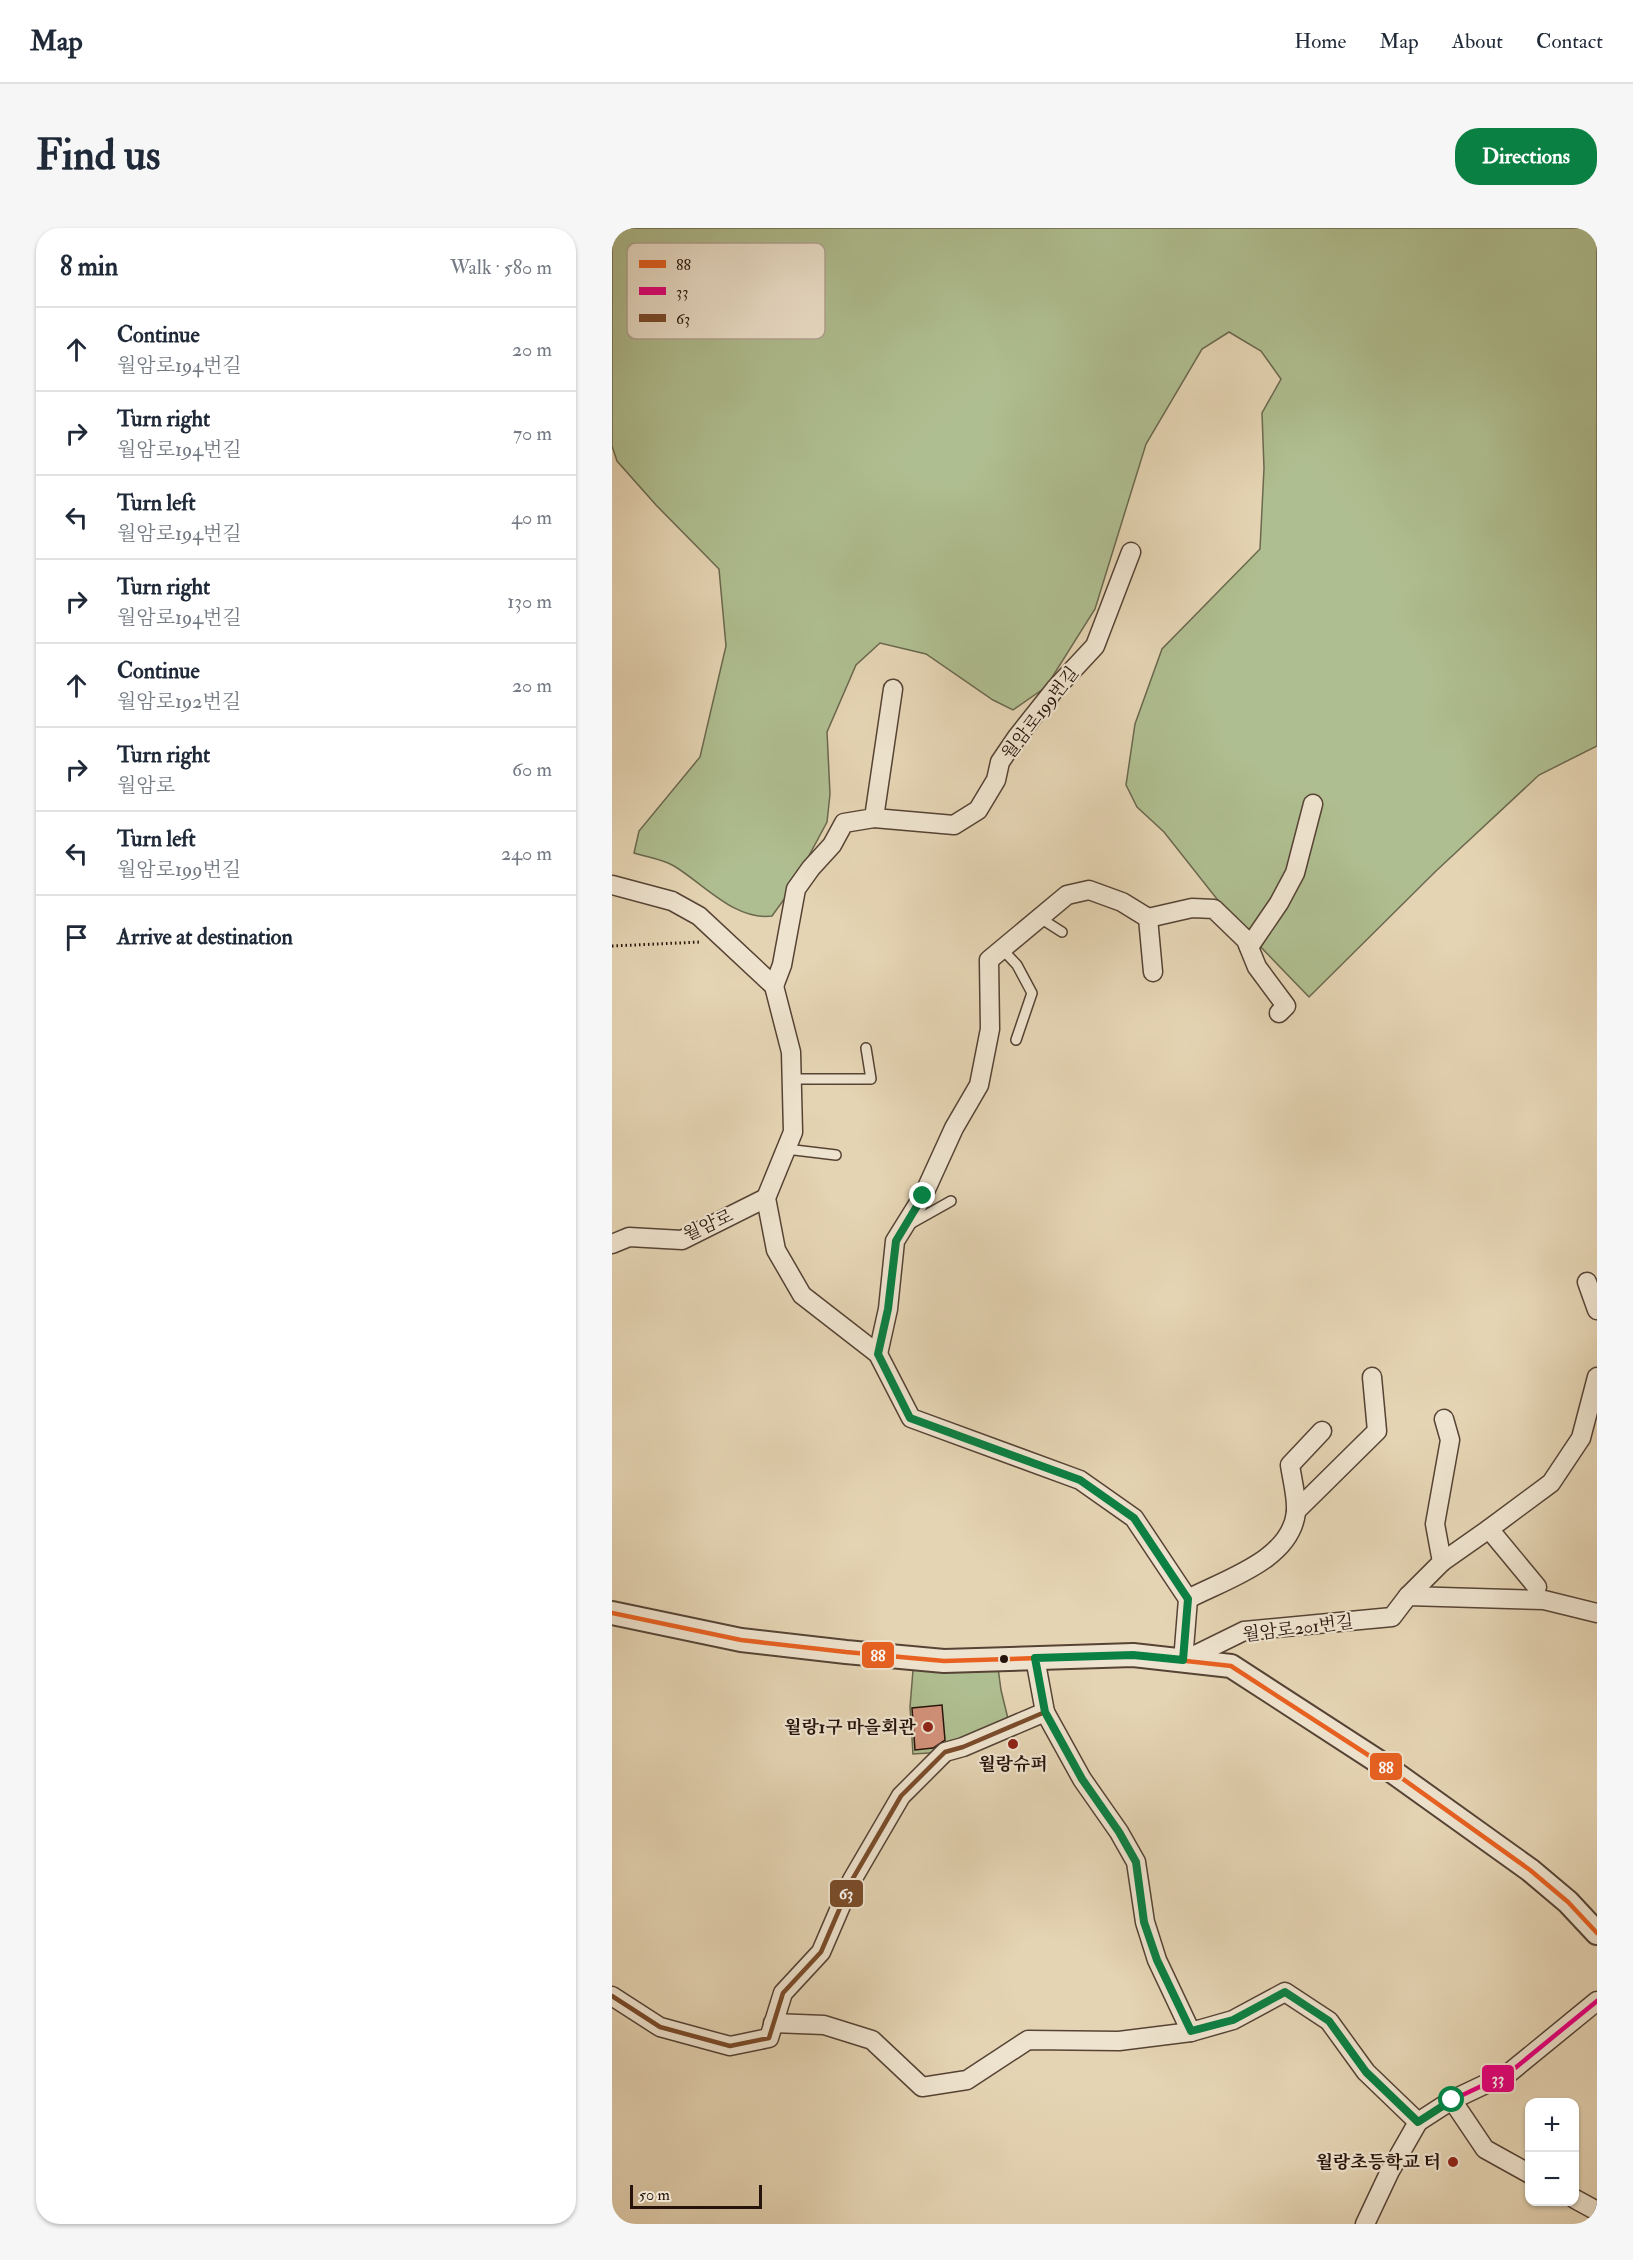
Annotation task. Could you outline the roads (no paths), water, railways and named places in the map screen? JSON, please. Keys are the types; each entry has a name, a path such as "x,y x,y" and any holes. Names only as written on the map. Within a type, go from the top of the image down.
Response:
{"street":[{"name":"월암로199번길","path":"774,986 782,965 796,889 832,845 844,823 874,818 954,825 978,810 996,780 1000,762 1017,737 1055,689 1095,646 1131,552"},
{"path":"874,818 893,689"},
{"path":"1249,947 1279,903 1295,873 1313,804"},
{"path":"612,885 672,901 699,916 774,986 791,1052 793,1132 766,1198 776,1250 802,1295 878,1354 910,1418 1080,1480 1134,1518 1188,1599 1183,1660"},
{"path":"878,1354 888,1309 896,1241 923,1196 954,1128 980,1085 990,1029 988,960 1067,895 1089,890 1122,902 1148,918 1192,908 1214,909 1246,940 1257,967 1286,1006 1279,1013"},
{"path":"1148,918 1153,972"},
{"name":"월암로","path":"612,1244 629,1237 682,1240 766,1198"},
{"path":"1587,1282 1597,1310"},
{"path":"1296,1511 1377,1431 1372,1377"},
{"name":"월암로201번길","path":"1183,1660 1244,1631 1392,1617 1408,1596 1442,1562 1551,1483 1581,1438 1597,1377"},
{"path":"1442,1562 1435,1524 1450,1440 1444,1419"},
{"path":"1188,1599 1271,1556 1287,1541 1296,1511 1290,1465 1322,1431"},
{"path":"1489,1529 1537,1587"},
{"path":"1408,1596 1544,1600 1597,1613"},
{"path":"612,1613 741,1640 944,1661 1133,1655 1231,1666 1382,1764 1530,1870 1568,1902 1597,1933"},
{"path":"1035,1658 1045,1712 1082,1779 1119,1832 1136,1862 1144,1922 1157,1960 1191,2031"},
{"path":"612,1996 660,2027 729,2046 769,2038 783,1993 820,1952 852,1880 901,1796 945,1752 963,1747 1045,1712"},
{"path":"773,2023 824,2025 872,2040 922,2087 967,2080 1028,2040 1119,2041 1191,2031 1233,2020 1285,1992 1329,2021 1366,2072 1418,2122"},
{"path":"1365,2224 1390,2170 1418,2122 1452,2100 1509,2073 1597,2001"},
{"path":"1452,2100 1485,2149 1525,2171"},
{"path":"1579,2201 1597,2211"}],"lane":[{"path":"1040,918 1062,932"},
{"path":"1002,949 1017,965 1032,993 1016,1040"},
{"path":"792,1079 871,1080 866,1048"},
{"path":"786,1149 836,1155"},
{"path":"903,1229 951,1201"}],"place":[{"name":"월랑1구 마을회관","path":"928,1727"},
{"name":"월랑슈퍼","path":"1013,1744"},
{"name":"월랑초등학교 터","path":"1453,2162"}]}
